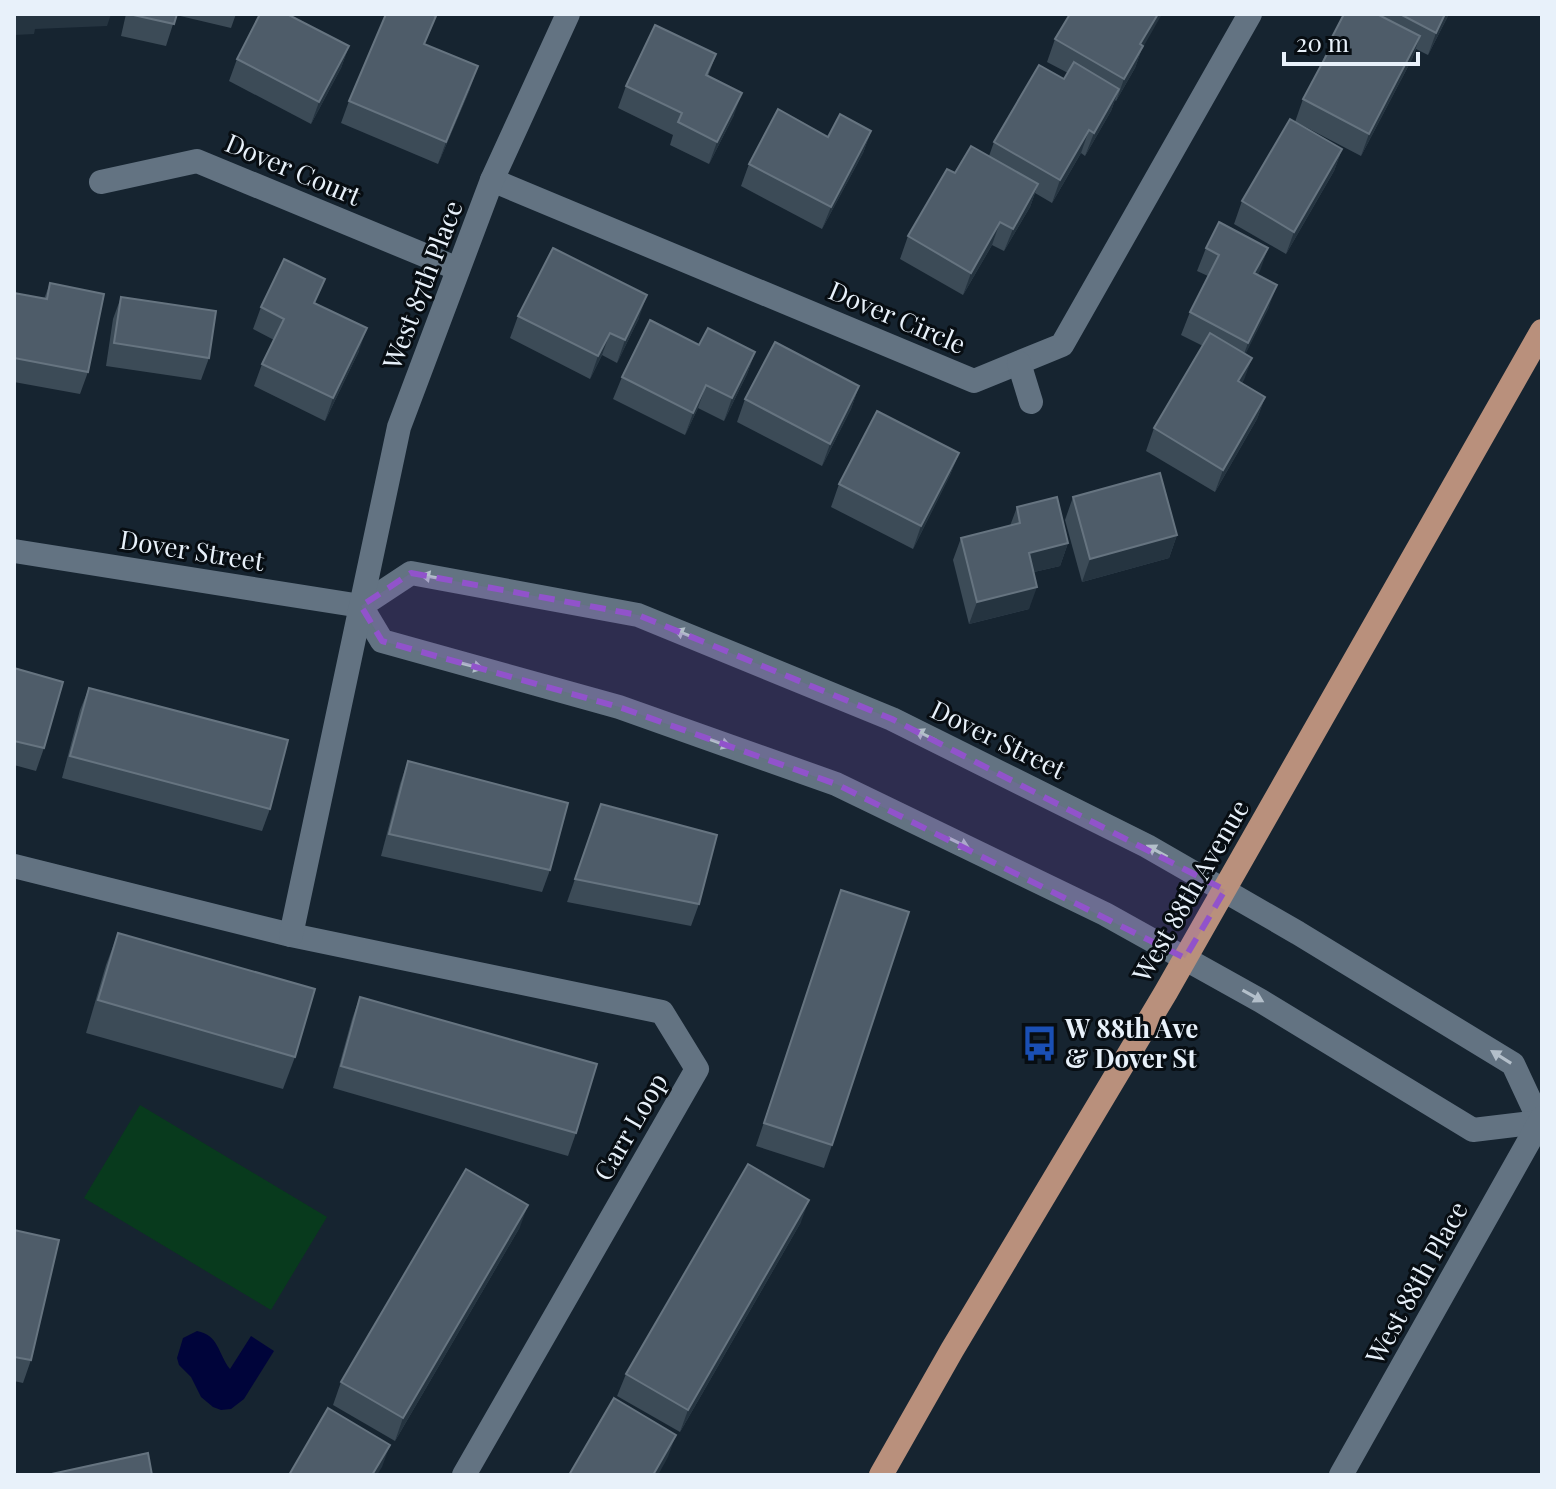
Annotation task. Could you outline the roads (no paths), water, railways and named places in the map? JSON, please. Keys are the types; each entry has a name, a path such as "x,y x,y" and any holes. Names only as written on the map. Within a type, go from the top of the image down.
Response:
{"main road":[{"name":"West 88th Avenue","path":"881,1475 1225,890 1542,331"}],"street":[{"name":"West 87th Place","path":"363,596 399,427 492,180 568,14"},
{"name":"Dover Circle","path":"492,180 974,381 1062,345 1250,14"},
{"name":"Dover Court","path":"101,182 197,161 458,269"},
{"path":"1019,363 1031,402"},
{"name":"Dover Street","path":"14,551 363,596 411,573 638,615 892,719 1147,846 1298,933 1513,1064 1541,1121"},
{"path":"291,935 363,596"},
{"path":"363,596 382,641 619,707 836,784 1092,907 1261,1001 1473,1130 1541,1121"},
{"name":"Carr Loop","path":"14,866 291,935 662,1012 697,1069 464,1475"},
{"name":"West 88th Place","path":"1341,1475 1541,1121"}],"place":[{"name":"W 88th Ave & Dover St","path":"1039,1044"}]}
